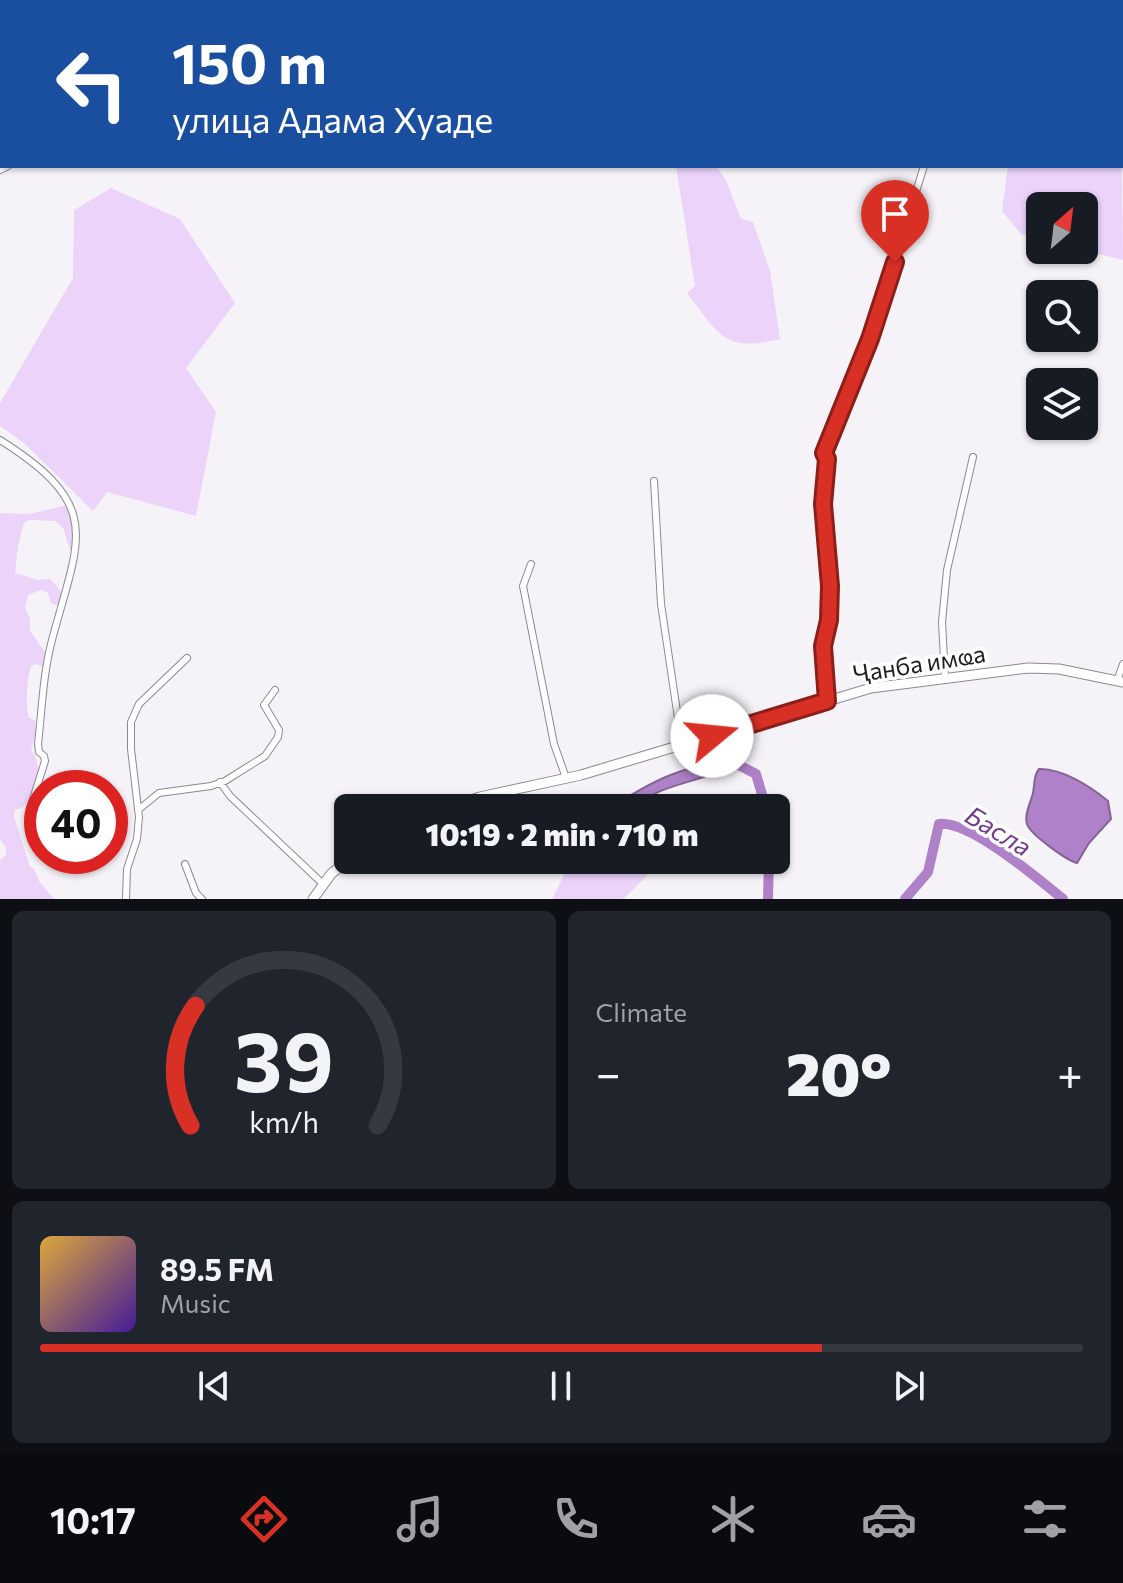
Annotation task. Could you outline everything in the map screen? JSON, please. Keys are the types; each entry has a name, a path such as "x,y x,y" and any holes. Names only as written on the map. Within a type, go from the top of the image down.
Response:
{"street":[{"path":"827,701 823,646 829,620 830,586 823,504 827,459 824,453 870,339 923,168"},
{"path":"0,440 45,472 67,500 74,517 77,546 46,667 38,744 45,761 42,770"},
{"path":"945,678 942,622 947,570 973,457"},
{"path":"654,481 661,604 682,745"},
{"path":"531,564 523,586 554,744 566,778"},
{"path":"126,899 127,869 137,839 138,810 130,732 134,712 187,658"},
{"path":"1120,681 1123,664"},
{"name":"Ҷанба имҩа","path":"494,794 566,778 871,688 1004,669 1044,668 1082,672 1120,681"},
{"path":"138,810 159,793 220,782 265,756 279,730 264,705 275,690"},
{"path":"220,782 230,796 323,884"},
{"path":"185,864 196,893 202,899"},
{"path":"313,899 334,873"}],"shaded area":[{"path":"676,168 717,168 726,180 741,219 753,222 770,271 780,339 746,343 724,337 687,293 695,286"},
{"path":"1008,168 1122,168 1123,260 1098,254 1098,192 1026,192 1026,235 1021,234 1002,211"},
{"path":"111,188 180,219 235,303 186,368 216,412 196,516 107,492 93,511 24,443 0,426 0,403 73,278 74,210"},
{"path":"68,505 73,519 73,550 70,550 63,528 56,521 29,520 24,523 15,573 38,580 50,579 64,594 62,602 56,605 51,603 48,593 41,590 28,595 25,607 30,619 30,631 45,652 44,667 31,666 27,692 29,718 35,720 36,733 31,750 38,770 24,770 24,806 15,809 14,816 24,848 24,874 36,874 54,899 0,899 0,860 6,855 6,848 0,839 0,513 30,514"},
{"path":"741,757 716,772 654,794 633,794 670,775"},
{"path":"1039,769 1066,775 1108,801 1111,819 1089,843 1077,863 1049,846 1027,824 1027,812"},
{"path":"564,874 649,874 623,899 552,899"}],"waterway":[{"name":"Басла","path":"721,763 735,763 756,774 762,794"},
{"name":"Басла","path":"905,899 928,872 939,824 952,825 985,841 1063,899"},
{"name":"Басла","path":"768,899 769,874"}],"route":[{"path":"712,736 827,701 823,646 829,620 830,586 823,504 827,459 824,453 870,339 895,262"}]}
